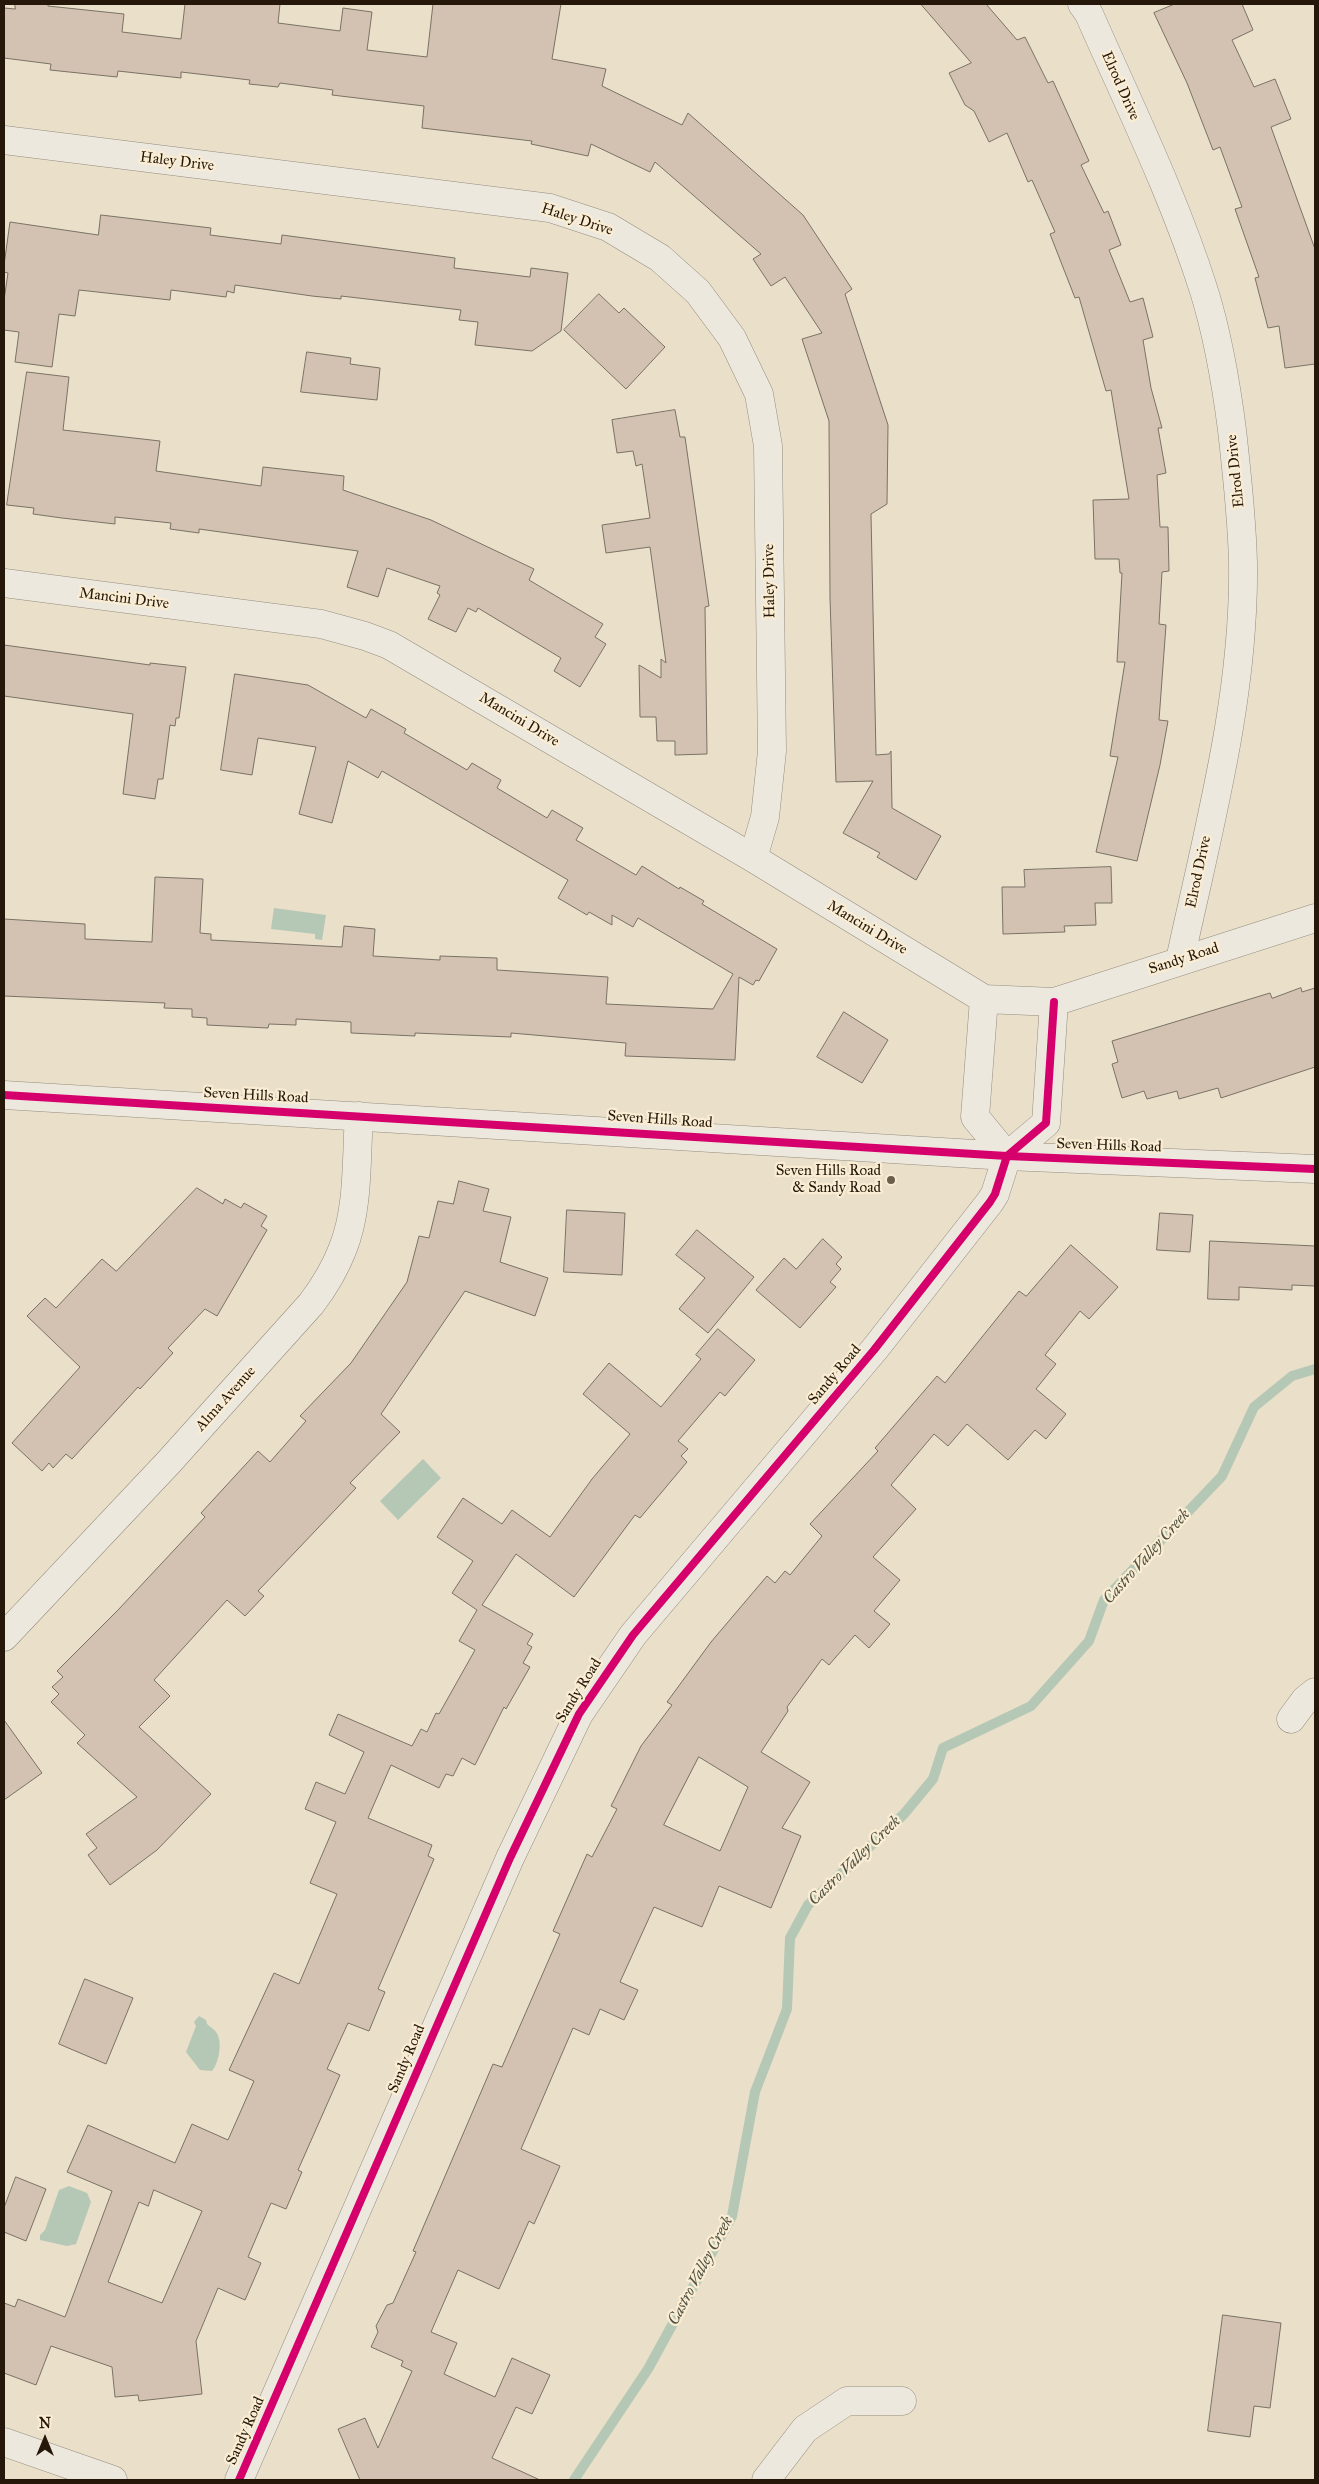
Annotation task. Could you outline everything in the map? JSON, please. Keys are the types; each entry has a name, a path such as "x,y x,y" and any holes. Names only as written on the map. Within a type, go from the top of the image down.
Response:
{"street":[{"name":"Elrod Drive","path":"1082,4 1089,14 1176,215 1204,291 1220,352 1239,490 1243,564 1239,645 1231,714 1180,960"},
{"name":"Haley Drive","path":"4,140 550,208 608,227 660,258 698,292 732,338 758,394 768,446 772,751 765,817 753,858"},
{"name":"Mancini Drive","path":"4,583 321,624 365,636 389,645 425,664 753,858 984,999"},
{"name":"Sandy Road","path":"984,999 1054,1002 1315,918"},
{"path":"984,999 976,1117 1007,1156 1046,1123 1054,1002"},
{"name":"Seven Hills Road","path":"4,1095 1007,1156 1315,1169"},
{"name":"Alma Avenue","path":"4,1637 168,1463 311,1304 324,1286 344,1247 349,1227 359,1116"},
{"name":"Sandy Road","path":"240,2480 506,1867 556,1758 579,1714 633,1635 874,1350 990,1202 995,1194 1007,1156"},
{"path":"1291,1719 1305,1700 1315,1692"},
{"path":"766,2480 805,2429 848,2401 902,2401"},
{"path":"4,2442 114,2480"}],"shaded area":[{"path":"274,908 326,915 322,940 315,939 315,934 271,929"},
{"path":"423,1459 441,1478 398,1520 380,1501"},
{"path":"199,2016 206,2020 207,2024 218,2036 220,2046 218,2058 212,2071 200,2070 186,2052 196,2026 194,2022"},
{"path":"69,2186 87,2193 91,2202 76,2244 67,2246 40,2240 40,2235 45,2230 59,2190"}],"building":[{"path":"15,4 48,4 48,6 124,14 122,32 181,39 185,4 280,4 278,23 340,31 343,8 372,12 367,50 427,57 433,4 561,4 552,59 606,69 602,86 682,125 688,113 803,215 852,289 845,294 888,425 887,504 871,514 876,755 889,754 891,751 892,808 941,836 916,880 877,857 880,853 843,833 873,781 836,782 830,598 829,421 802,339 822,333 785,277 771,286 753,259 761,254 655,162 650,172 591,144 588,156 531,144 532,141 422,128 424,106 332,95 333,90 280,83 278,87 249,84 250,80 181,72 181,78 118,71 117,77 50,70 51,64 4,58 4,8 15,9"},
{"path":"921,4 986,4 1017,40 1025,37 1048,83 1053,81 1089,161 1081,165 1104,213 1108,211 1121,245 1109,250 1130,302 1143,298 1153,337 1143,340 1151,388 1162,428 1158,428 1166,473 1157,475 1160,527 1168,527 1169,571 1162,572 1159,624 1166,625 1159,720 1168,721 1160,765 1137,861 1096,852 1118,757 1110,756 1125,662 1117,662 1122,573 1120,573 1119,559 1095,559 1093,500 1129,499 1111,390 1106,391 1079,297 1075,298 1050,234 1055,232 1032,180 1028,182 1007,133 989,142 974,111 965,105 949,73 971,63"},
{"path":"1175,4 1242,4 1253,30 1232,40 1254,87 1275,79 1291,119 1271,127 1315,249 1315,364 1285,368 1279,326 1268,328 1255,278 1259,277 1235,209 1242,207 1220,147 1213,150 1187,83 1154,13"},
{"path":"101,215 211,228 210,235 281,244 282,235 455,258 454,268 530,277 531,268 568,273 561,331 532,351 475,345 478,322 459,320 461,310 341,296 341,299 312,296 235,285 234,293 227,291 226,297 171,290 170,300 79,290 75,316 59,314 52,367 15,362 19,332 4,330 4,300 8,273 4,272 4,265 10,222 98,235"},
{"path":"599,294 619,313 624,308 665,347 626,389 564,330"},
{"path":"307,352 351,358 350,364 380,368 377,400 301,392"},
{"path":"27,372 69,377 63,430 160,441 156,471 261,486 263,467 344,476 343,490 431,520 534,569 529,580 603,624 595,637 606,644 580,687 554,671 561,658 478,608 476,612 468,608 456,632 428,619 440,595 437,593 440,586 387,568 378,597 347,587 358,551 199,529 199,533 170,529 171,523 115,517 115,524 62,518 33,514 34,508 7,505"},
{"path":"675,410 680,437 685,437 709,606 705,607 707,754 675,755 675,741 657,741 656,717 640,717 639,665 661,678 661,659 666,663 650,547 606,553 602,525 650,518 642,464 636,466 633,451 617,453 612,420"},
{"path":"4,645 150,665 150,663 186,667 179,718 176,718 175,726 170,725 163,779 158,779 155,799 123,794 133,714 4,696"},
{"path":"235,674 308,685 366,718 371,709 406,729 404,733 467,770 472,763 501,780 497,788 547,818 552,810 583,828 576,840 636,875 642,866 679,889 680,887 704,901 702,904 777,949 759,981 756,980 753,985 739,977 735,1060 625,1056 626,1043 511,1033 511,1037 415,1033 415,1036 351,1033 351,1022 296,1019 296,1025 269,1024 268,1028 207,1025 207,1018 192,1017 192,1009 164,1008 165,1003 4,996 4,919 85,924 85,939 152,942 155,877 203,879 200,933 211,934 211,940 342,947 344,926 375,929 373,956 440,960 440,956 497,958 497,970 608,977 606,1004 713,1009 733,974 638,918 633,927 612,915 612,925 589,912 587,915 558,898 568,880 382,771 378,778 348,761 332,823 299,814 316,747 258,738 252,775 221,770"},
{"path":"1111,867 1112,903 1095,903 1096,925 1064,926 1065,932 1003,934 1002,887 1025,887 1024,870"},
{"path":"1301,988 1302,992 1315,988 1315,1067 1221,1098 1218,1088 1179,1099 1177,1091 1147,1099 1144,1091 1122,1098 1112,1064 1118,1062 1112,1041 1270,993 1272,998"},
{"path":"844,1012 888,1040 862,1083 817,1057"},
{"path":"459,1181 489,1189 483,1211 511,1217 500,1262 548,1278 535,1316 465,1291 381,1414 400,1432 350,1483 356,1488 258,1591 264,1596 245,1616 227,1600 154,1680 170,1696 139,1727 211,1794 157,1850 110,1885 88,1855 97,1848 86,1834 137,1797 77,1743 85,1735 51,1702 59,1694 52,1687 63,1677 57,1671 118,1610 205,1517 201,1513 258,1451 270,1462 306,1421 300,1416 351,1363 407,1282 419,1236 429,1238 438,1201 453,1204"},
{"path":"197,1188 223,1204 225,1199 241,1208 244,1203 267,1216 261,1226 267,1230 217,1316 205,1309 168,1348 173,1353 140,1389 138,1387 72,1459 66,1454 53,1468 49,1463 42,1471 12,1443 80,1367 27,1316 45,1298 56,1308 102,1259 116,1271"},
{"path":"567,1210 625,1213 622,1275 564,1272"},
{"path":"1160,1213 1193,1215 1190,1252 1157,1250"},
{"path":"697,1230 754,1277 708,1333 679,1309 705,1278 676,1255"},
{"path":"823,1239 842,1257 836,1264 841,1269 830,1282 836,1287 800,1328 756,1290 784,1258 796,1269"},
{"path":"1210,1241 1315,1246 1315,1286 1292,1285 1292,1290 1239,1287 1239,1300 1208,1299"},
{"path":"1071,1245 1118,1287 1089,1319 1080,1311 1045,1355 1056,1364 1036,1389 1066,1414 1046,1439 1035,1430 1008,1460 967,1424 948,1446 934,1434 891,1485 916,1509 873,1557 900,1580 874,1611 890,1624 869,1648 855,1635 829,1665 822,1659 787,1707 788,1711 761,1752 810,1782 782,1828 801,1836 771,1908 719,1886 702,1927 654,1907 620,1982 638,1990 624,2020 600,2009 589,2035 573,2028 521,2149 560,2166 534,2224 529,2221 499,2289 458,2270 431,2332 457,2343 444,2374 495,2397 512,2358 550,2375 532,2414 516,2407 492,2458 540,2480 360,2480 338,2429 365,2418 378,2448 412,2371 401,2366 403,2361 371,2347 378,2332 376,2326 387,2305 393,2303 416,2252 413,2251 493,2064 502,2067 560,1934 553,1931 587,1854 592,1857 617,1809 611,1806 641,1746 672,1705 667,1702 711,1642 767,1576 775,1583 785,1571 790,1575 822,1536 810,1524 878,1451 875,1448 937,1376 945,1383 1019,1291 1026,1296","holes":["699,1757 748,1787 720,1851 664,1825"]},
{"path":"718,1329 755,1360 725,1396 720,1392 678,1441 688,1449 681,1456 687,1462 640,1518 635,1515 574,1597 516,1554 482,1605 533,1634 527,1644 532,1647 523,1663 530,1667 506,1709 504,1707 475,1765 462,1758 453,1776 446,1774 439,1788 391,1765 368,1818 432,1845 428,1856 434,1859 378,1989 385,1992 369,2031 348,2023 327,2069 340,2075 298,2170 302,2172 286,2209 271,2203 248,2257 261,2263 245,2300 218,2288 196,2341 202,2394 139,2401 138,2395 115,2397 112,2367 51,2346 36,2385 4,2373 4,2303 15,2307 18,2299 65,2317 112,2191 67,2172 88,2125 175,2163 192,2124 228,2140 254,2081 229,2070 274,1973 299,1984 337,1894 310,1883 336,1822 305,1809 316,1782 345,1794 364,1752 329,1735 338,1714 412,1746 421,1729 427,1732 436,1713 439,1714 475,1650 459,1641 477,1610 452,1593 473,1561 437,1537 463,1498 502,1524 512,1510 550,1537 592,1479 630,1434 583,1394 609,1363 661,1407 701,1359 696,1355","holes":["154,2190 202,2211 162,2303 108,2282 139,2202 148,2206"]},
{"path":"4,1720 42,1773 4,1800"},
{"path":"85,1979 133,1998 106,2064 59,2044"},
{"path":"16,2177 46,2189 26,2241 4,2232 4,2208"},
{"path":"1223,2315 1281,2323 1270,2408 1254,2406 1250,2437 1208,2431"}],"waterway":[{"name":"Castro Valley Creek","path":"574,2480 648,2369 732,2216 755,2092 787,2009 790,1938 808,1905 904,1814 933,1779 943,1748 1031,1706 1089,1641 1104,1600 1222,1476 1254,1407 1292,1376 1315,1369"}],"cycle path":[{"path":"239,2480 510,1858 579,1714 633,1635 874,1350 990,1202 995,1194 1007,1156 1046,1123 1054,1002"},
{"path":"4,1095 1007,1156 1315,1169"}],"place":[{"name":"Seven Hills Road & Sandy Road","path":"891,1180"}]}
